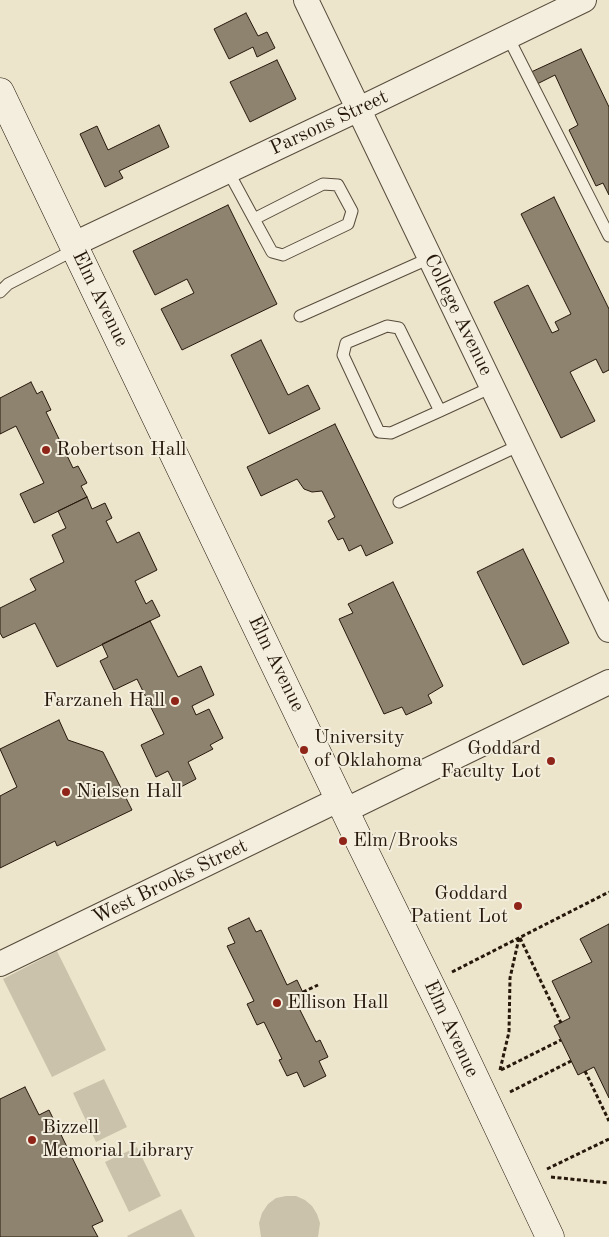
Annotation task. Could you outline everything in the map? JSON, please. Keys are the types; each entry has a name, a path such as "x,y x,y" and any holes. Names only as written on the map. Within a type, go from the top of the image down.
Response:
{"street":[{"name":"College Avenue","path":"306,0 609,630"},
{"name":"Parsons Street","path":"75,247 584,0"},
{"name":"Elm Avenue","path":"0,92 550,1237"},
{"name":"West Brooks Street","path":"0,964 609,682"}],"lane":[{"path":"508,37 609,236"},
{"path":"228,172 272,252 283,255 348,224 352,211 338,185 323,184 254,219"},
{"path":"3,288 75,247"},
{"path":"300,316 430,258"},
{"path":"440,411 399,328 387,326 346,343 343,355 380,432 392,433 440,411 492,387"},
{"path":"399,502 520,445"}],"path":[{"path":"452,972 609,892"},
{"path":"519,937 561,1023"},
{"path":"519,937 510,978 509,1032 500,1070 561,1040"},
{"path":"303,992 318,985"},
{"path":"510,1092 571,1061"},
{"path":"585,1071 609,1121"},
{"path":"547,1169 609,1139"},
{"path":"551,1177 609,1183"}],"shaded area":[{"path":"57,951 106,1050 52,1077 3,979"},
{"path":"104,1079 127,1127 96,1142 73,1093"},
{"path":"137,1147 161,1196 129,1212 105,1162"},
{"path":"296,1196 312,1206 320,1223 318,1237 261,1237 259,1223 262,1213 268,1204 276,1198"},
{"path":"181,1209 195,1237 127,1236"}],"building":[{"path":"246,13 258,36 267,32 275,48 257,57 253,47 229,59 214,29"},
{"path":"581,49 609,107 609,195 603,183 596,186 569,130 578,125 555,75 535,85 529,73"},
{"path":"277,60 296,99 250,122 230,82"},
{"path":"159,125 169,147 119,171 123,178 105,187 80,134 97,126 108,150"},
{"path":"554,197 609,309 609,370 603,373 596,359 570,372 595,421 561,438 494,302 528,285 552,333 559,330 555,322 571,314 521,214"},
{"path":"228,205 277,304 182,350 161,309 194,293 187,279 155,295 133,251"},
{"path":"261,340 288,395 308,385 320,409 269,434 231,355"},
{"name":"Robertson Hall","path":"31,382 37,394 42,391 51,410 46,412 73,468 78,466 87,483 81,486 87,497 34,523 20,494 44,483 16,426 0,434 0,398"},
{"path":"335,424 393,543 366,556 361,545 349,551 343,538 338,540 328,521 335,517 322,491 312,492 304,489 297,479 261,496 247,467"},
{"path":"87,497 92,509 105,503 112,518 106,521 117,543 139,532 157,570 135,581 146,604 152,600 160,616 57,667 35,623 3,638 0,633 0,608 36,590 30,579 64,562 52,535 66,528 58,511"},
{"path":"523,549 569,643 523,665 477,572"},
{"path":"393,582 443,686 428,695 432,703 406,715 402,707 384,714 339,619 353,613 348,604"},
{"name":"Farzaneh Hall","path":"150,621 178,677 201,666 214,695 192,706 196,715 209,709 223,738 210,745 213,749 188,762 196,779 177,789 168,771 156,777 141,745 164,734 137,679 114,690 100,661 108,657 102,644"},
{"name":"Nielsen Hall","path":"59,720 68,740 103,752 132,810 57,846 55,841 0,868 0,796 17,787 0,749"},
{"name":"Ellison Hall","path":"249,918 256,932 261,930 287,985 297,980 307,1001 298,1006 316,1042 320,1040 328,1057 319,1061 326,1076 304,1087 297,1072 287,1076 279,1060 282,1059 264,1022 257,1025 247,1004 254,1001 227,946 235,943 228,928"},
{"path":"609,924 609,1098 594,1067 578,1075 554,1026 570,1018 552,981 592,962 580,939"},
{"name":"Bizzell Memorial Library","path":"25,1087 39,1115 49,1110 103,1221 92,1226 98,1237 0,1237 0,1099"}],"place":[{"name":"Robertson Hall","path":"46,450"},
{"name":"Farzaneh Hall","path":"175,701"},
{"name":"University of Oklahoma","path":"304,750"},
{"name":"Goddard Faculty Lot","path":"551,761"},
{"name":"Nielsen Hall","path":"66,792"},
{"name":"Elm/Brooks","path":"343,841"},
{"name":"Goddard Patient Lot","path":"518,906"},
{"name":"Ellison Hall","path":"277,1003"},
{"name":"Bizzell Memorial Library","path":"32,1140"}]}
